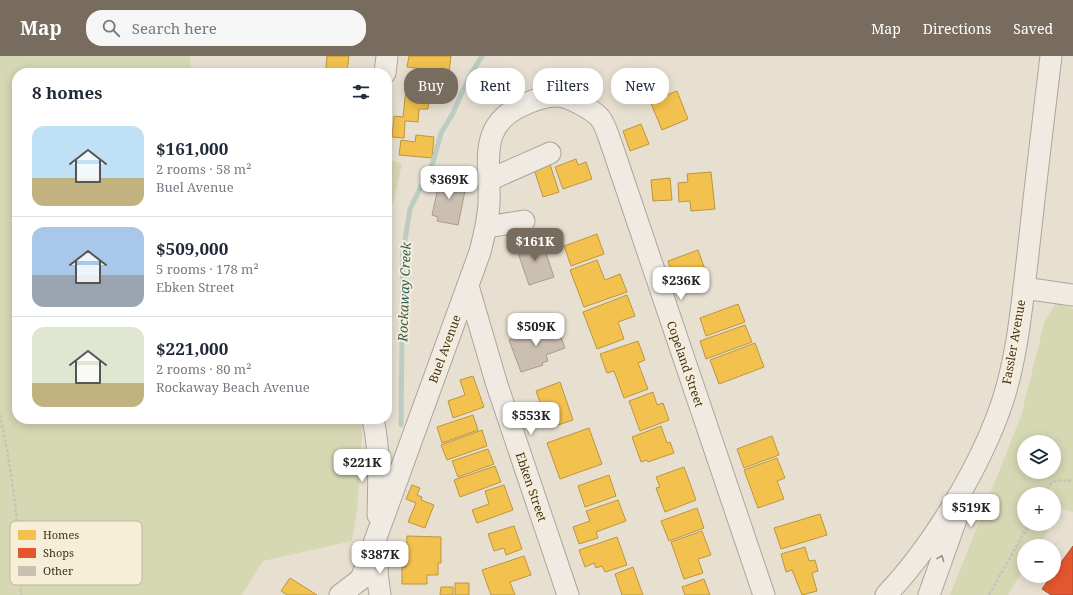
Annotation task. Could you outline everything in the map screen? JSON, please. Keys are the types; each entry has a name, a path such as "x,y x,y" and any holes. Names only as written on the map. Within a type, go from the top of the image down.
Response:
{"street":[{"path":"386,68 387,56"},
{"name":"Fassler Avenue","path":"886,595 927,544 983,451 996,419 1008,381 1017,340 1024,288 1051,56"},
{"name":"Copeland Street","path":"528,103 546,96 563,96 578,102 600,118 611,143 764,595"},
{"name":"Buel Avenue","path":"340,595 361,579 480,252 487,227 489,180 488,155 490,139 497,123 511,111 528,103"},
{"path":"489,180 550,153"},
{"path":"487,227 524,220"},
{"name":"Ebken Street","path":"468,286 496,385 568,595"},
{"path":"1024,288 1073,295"},
{"path":"375,428 396,441 412,437"},
{"path":"375,428 379,468 377,573 380,595"},
{"path":"929,595 938,565 983,451"}],"path":[{"path":"0,415 10,464 16,521"},
{"path":"1048,487 1050,483 1055,481 1073,480"},
{"path":"989,595 1026,531"},
{"path":"21,585 21,595"}],"green space":[{"path":"0,56 190,56 191,68 12,68 12,424 363,424 357,511 352,541 263,561 242,595 0,595"},
{"path":"392,161 402,164 392,207"},
{"path":"1056,303 1073,309 1073,512 1062,508 1061,510 1061,487 1017,487 1017,531 1048,531 1043,539 1017,539 1017,580 1008,595 950,595 1021,416 1045,320"}],"building: Homes":[{"path":"327,56 349,56 347,68 326,68"},
{"path":"409,56 451,56 450,68 407,67"},
{"path":"677,91 688,119 662,130 651,104 669,104 669,94"},
{"path":"404,104 429,104 428,109 419,109 418,122 405,121 404,138 392,137 394,116 403,117"},
{"path":"641,124 649,144 630,151 623,131"},
{"path":"416,135 434,137 432,158 399,155 401,140 415,142"},
{"path":"576,159 578,165 586,162 592,179 563,189 555,167"},
{"path":"549,161 559,192 543,197 533,166"},
{"path":"711,172 715,209 691,211 690,201 679,202 678,183 688,182 687,174"},
{"path":"670,178 672,200 653,201 651,180"},
{"path":"597,234 604,254 571,266 564,246"},
{"path":"698,250 709,281 692,287 687,272 673,276 668,261"},
{"path":"597,260 605,280 620,274 627,292 584,307 570,270"},
{"path":"627,295 635,316 618,322 624,339 597,349 583,312"},
{"path":"738,304 745,322 706,336 700,318"},
{"path":"745,325 752,342 706,359 700,341"},
{"path":"638,341 645,360 638,363 648,389 624,398 614,371 607,373 600,354"},
{"path":"755,343 764,367 719,384 710,360"},
{"path":"473,376 484,407 453,418 448,401 465,395 460,380"},
{"path":"560,382 573,420 549,428 536,391"},
{"path":"653,392 657,405 663,403 669,420 640,431 629,401"},
{"path":"473,415 478,430 442,443 437,427"},
{"path":"661,426 667,443 670,442 674,453 648,462 647,460 641,462 632,437"},
{"path":"589,428 602,464 560,479 547,443"},
{"path":"482,430 487,446 447,460 441,445"},
{"path":"772,436 779,455 744,468 737,449"},
{"path":"488,449 494,464 458,477 452,461"},
{"path":"777,458 785,478 777,481 784,499 758,508 744,470"},
{"path":"495,466 501,482 460,497 454,480"},
{"path":"684,467 696,500 665,512 656,488 660,487 656,477"},
{"path":"609,475 616,496 585,507 578,486"},
{"path":"412,485 420,488 417,495 422,497 421,500 434,505 425,528 408,522 416,503 406,499"},
{"path":"504,485 513,510 477,523 472,510 489,504 485,491"},
{"path":"618,500 626,521 596,532 598,538 579,544 573,527 590,521 586,511"},
{"path":"697,508 704,528 669,541 661,521"},
{"path":"820,514 827,535 781,549 774,528"},
{"path":"514,526 522,549 506,555 504,548 494,551 488,534"},
{"path":"702,531 711,555 698,559 703,573 684,579 671,542"},
{"path":"407,536 441,537 441,563 438,563 438,575 427,575 427,584 402,584 402,567 406,567"},
{"path":"617,537 627,565 605,572 602,566 596,568 594,563 585,567 579,550"},
{"path":"805,547 809,561 815,560 818,571 812,573 817,591 802,595 792,570 786,572 781,554"},
{"path":"524,556 531,575 510,582 515,595 491,595 482,570"},
{"path":"633,567 643,595 622,595 615,574"},
{"path":"290,578 317,595 287,595 281,591"},
{"path":"704,579 710,595 685,595 682,587"},
{"path":"455,583 469,583 469,595 455,595"},
{"path":"441,587 453,587 453,595 440,595"}],"building: Shops":[{"path":"1073,546 1073,595 1051,595 1042,589 1046,583 1061,583 1061,562"}],"building: Other":[{"path":"441,175 467,181 458,225 437,221 438,217 432,215"},
{"path":"541,239 554,277 529,285 516,247"},
{"path":"556,324 565,348 546,355 548,361 542,363 543,365 521,372 509,340"}],"waterway":[{"name":"Rockaway Creek","path":"401,425 403,252 410,209 433,162 441,133 453,113 469,77 482,56"}]}
